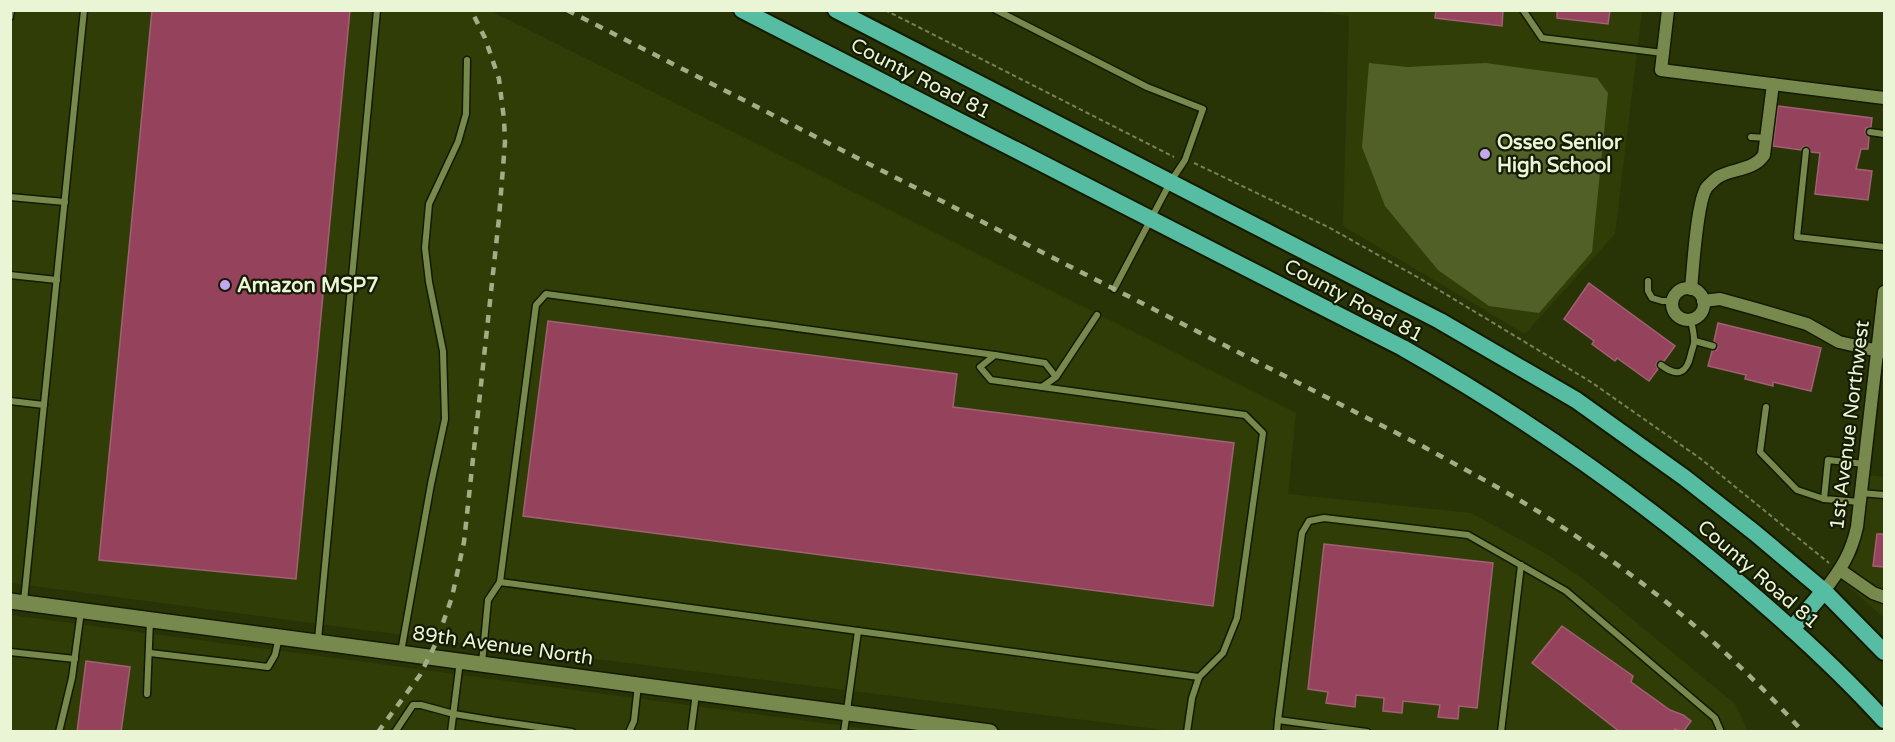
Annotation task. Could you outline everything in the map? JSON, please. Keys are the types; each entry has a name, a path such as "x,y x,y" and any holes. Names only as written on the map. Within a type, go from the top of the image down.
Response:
{"highway":[{"name":"County Road 81","path":"742,10 1403,348 1529,425 1612,481 1705,553 1828,662 1884,720"},
{"name":"County Road 81","path":"836,10 1440,321 1576,400 1686,478 1824,591 1884,652"},
{"path":"1792,629 1824,591"},
{"path":"1828,662 1884,706"}],"street":[{"path":"1668,10 1661,70 1884,98"},
{"path":"1691,289 1701,201 1707,187 1719,177 1749,167 1760,161 1764,155 1773,84"},
{"path":"1691,289 1696,291 1703,301 1701,313 1691,320 1679,318 1672,308 1672,301 1679,291 1691,289"},
{"name":"1st Avenue Northwest","path":"1824,591 1853,548 1881,351 1884,292"},
{"path":"1703,301 1720,299 1756,309 1807,324 1839,342 1881,351"},
{"path":"1840,570 1873,593 1884,597"},
{"name":"89th Avenue North","path":"17,602 990,732"}],"lane":[{"path":"10,17 11,10"},
{"path":"17,602 44,405 84,10"},
{"path":"318,642 377,10"},
{"path":"996,10 1147,87 1203,109 1185,160 1171,181 1114,289"},
{"path":"1523,10 1542,38 1663,53"},
{"path":"401,652 430,484 444,419 443,351 425,249 429,204 458,141 466,114 467,60"},
{"path":"1870,132 1884,134"},
{"path":"1751,136 1766,138"},
{"path":"1806,151 1797,237 1884,247"},
{"path":"10,197 65,202"},
{"path":"10,275 57,280"},
{"path":"1648,280 1648,291 1652,298 1662,302 1672,301"},
{"path":"482,663 488,600 500,582 536,304 546,294 1045,363 1056,377"},
{"path":"1042,387 1056,377 1097,315"},
{"path":"1661,365 1668,371 1677,372 1684,371 1689,365 1695,341 1691,320"},
{"path":"1695,341 1713,346"},
{"path":"995,356 980,367 991,380 1245,415 1263,433 1237,618 1223,653 1199,677 1192,698 1187,732"},
{"path":"10,401 44,405"},
{"path":"1766,407 1761,452 1797,490 1824,499 1884,495"},
{"path":"1824,499 1828,460 1864,464"},
{"path":"1277,732 1302,532 1309,521 1324,518 1468,535 1566,591 1715,718 1721,732"},
{"path":"1501,732 1521,565"},
{"path":"500,582 1199,677"},
{"path":"59,732 75,659 81,611"},
{"path":"147,694 150,620"},
{"path":"844,732 858,631"},
{"path":"150,653 268,667 275,655 279,637"},
{"path":"10,652 75,659"},
{"path":"451,732 460,660"},
{"path":"629,732 634,721 638,685"},
{"path":"691,732 696,692"},
{"path":"395,732 413,705 454,714 572,732"},
{"path":"1278,720 1367,732"}],"shaded area":[{"path":"11,11 491,11 1296,413 1288,494 1471,513 1543,552 1586,581 1735,704 1748,731 1173,731 364,630 11,583"},
{"name":"Osseo Senior High School","path":"1312,11 1642,11 1615,234 1525,334 1343,226 1349,16"},
{"name":"Osseo Senior High School","path":"1369,63 1407,67 1486,63 1597,78 1608,93 1592,252 1539,313 1489,306 1438,270 1385,206 1362,147"},
{"path":"1868,475 1884,477 1884,618 1840,579 1858,553"},
{"path":"11,615 882,731 11,731"}],"building":[{"name":"Amazon MSP7","path":"152,10 350,10 296,579 99,560"},
{"path":"1436,10 1503,10 1502,26 1435,18"},
{"path":"1557,10 1610,10 1608,24 1557,18"},
{"path":"1778,106 1872,118 1871,127 1866,128 1865,132 1869,137 1868,149 1861,149 1856,169 1872,171 1868,200 1815,194 1820,153 1811,152 1807,146 1801,150 1773,146"},
{"path":"1589,283 1675,346 1664,361 1657,362 1658,369 1649,381 1617,358 1615,361 1592,344 1594,341 1564,319"},
{"path":"548,321 957,374 953,407 1234,443 1213,606 523,516"},
{"path":"1718,323 1821,348 1811,391 1773,382 1773,386 1745,379 1746,375 1708,366 1712,351 1718,347 1714,341"},
{"path":"1877,534 1884,534 1884,567 1873,566"},
{"path":"1324,544 1493,563 1477,708 1459,706 1458,719 1438,717 1440,705 1403,701 1402,713 1383,711 1384,698 1356,695 1355,707 1326,703 1328,692 1308,689"},
{"path":"1562,626 1633,676 1631,682 1670,710 1691,721 1683,732 1675,729 1673,732 1620,732 1532,663"},
{"path":"86,661 130,667 121,732 77,732"}],"railway":[{"path":"378,732 420,675 436,643 452,597 464,542 505,142 499,79 485,38 471,10"},
{"path":"567,10 1424,447 1509,494 1543,514 1625,570 1688,620 1776,702 1803,732"}],"place":[{"name":"Osseo Senior High School","path":"1485,154"},
{"name":"Amazon MSP7","path":"225,285"}]}
